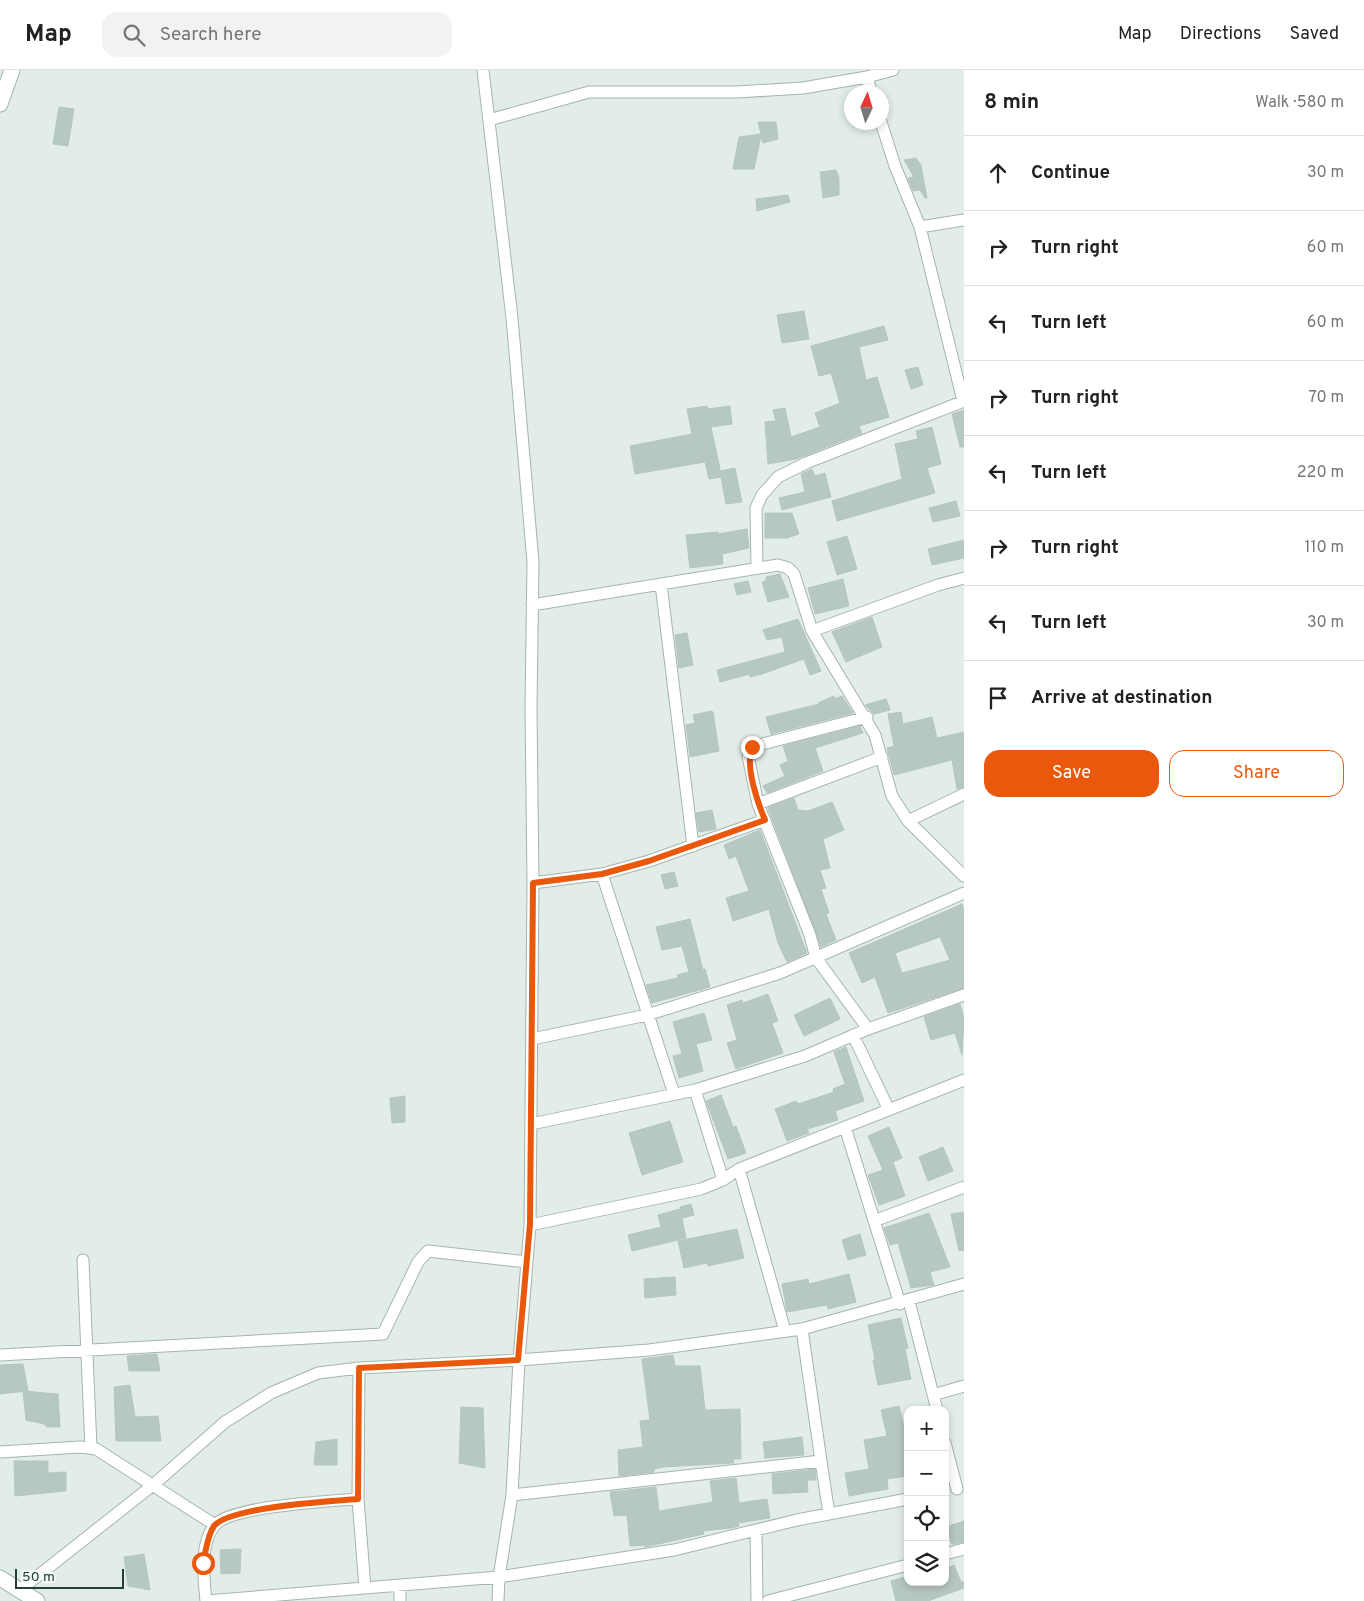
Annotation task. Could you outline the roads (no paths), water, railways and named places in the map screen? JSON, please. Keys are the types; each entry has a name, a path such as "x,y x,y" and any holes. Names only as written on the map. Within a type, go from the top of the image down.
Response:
{"main road":[{"path":"0,104 12,70"},
{"path":"0,1578 37,1601"}],"street":[{"path":"483,70 513,328 532,562 533,883 530,1224 518,1360 512,1495 499,1577 498,1601"},
{"path":"489,120 588,92 737,92 803,88 866,77 893,70"},
{"path":"866,77 869,85"},
{"path":"757,568 756,508 762,495 778,477 806,463 964,401 920,227 895,166 884,130"},
{"path":"920,227 964,220"},
{"path":"532,605 757,568 778,565 788,568 794,574 812,630 867,717 875,734 892,796 908,820 964,876"},
{"path":"812,630 938,585 964,578"},
{"path":"661,584 692,846"},
{"path":"867,717 752,747 748,756 758,804 810,934 816,958 868,1029"},
{"path":"758,804 882,757"},
{"path":"908,820 964,794"},
{"path":"533,883 602,874 692,846 765,820"},
{"path":"602,874 674,1094"},
{"path":"532,1039 647,1015 780,973 964,894"},
{"path":"531,1124 695,1090 805,1056 868,1029 964,995"},
{"path":"853,1035 888,1110"},
{"path":"530,1224 701,1189 723,1180 739,1169 964,1080"},
{"path":"695,1090 723,1180"},
{"path":"845,1128 874,1222 905,1302 936,1406"},
{"path":"739,1169 785,1331"},
{"path":"874,1222 964,1187"},
{"path":"0,1355 383,1334 418,1262 428,1251 527,1262"},
{"path":"83,1260 91,1448"},
{"path":"20,1590 153,1485 225,1422 271,1393 318,1373 359,1368 518,1360 649,1350 802,1329 905,1302 964,1284"},
{"path":"802,1329 829,1514"},
{"path":"359,1368 358,1499 365,1588"},
{"path":"933,1395 964,1386"},
{"path":"0,1452 91,1448 107,1454 215,1525"},
{"path":"947,1451 955,1490"},
{"path":"512,1495 820,1461"},
{"path":"358,1499 288,1505 231,1517 215,1525 208,1540 203,1563 206,1601 306,1597 365,1588 499,1577 674,1550 829,1514 904,1500"},
{"path":"756,1530 757,1601"},
{"path":"949,1553 964,1549"},
{"path":"768,1601 904,1566"},
{"path":"400,1585 400,1601"}]}
